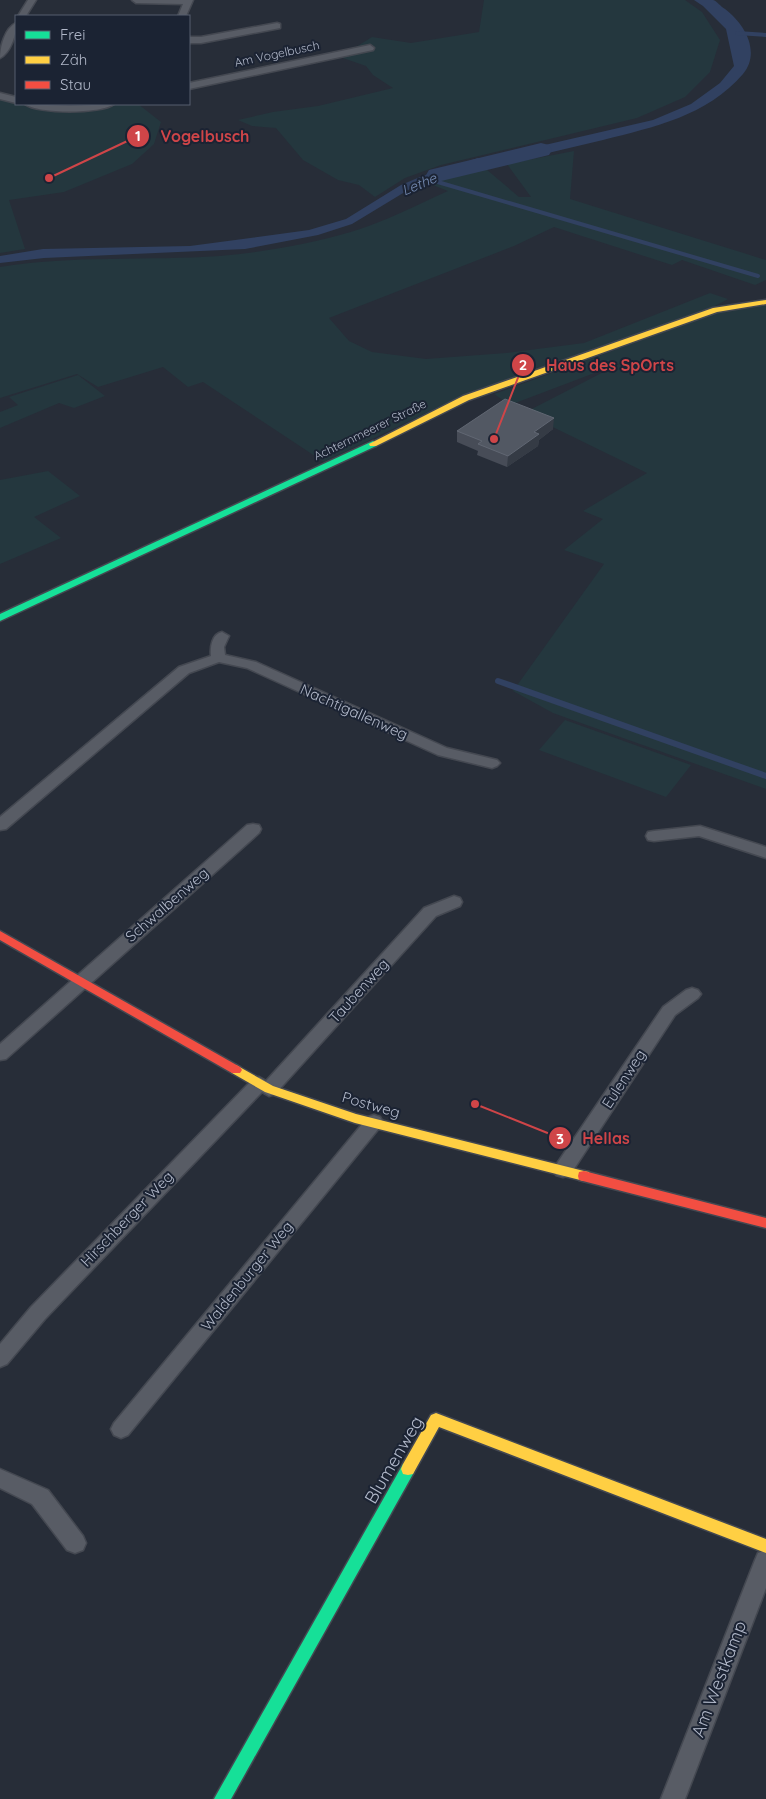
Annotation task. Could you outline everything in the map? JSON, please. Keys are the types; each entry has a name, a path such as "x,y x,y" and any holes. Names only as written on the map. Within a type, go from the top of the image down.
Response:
{"street":[{"path":"23,15 32,0"},
{"path":"136,0 188,1 182,15"},
{"path":"190,40 201,40 277,26"},
{"path":"0,55 15,28"},
{"name":"Am Vogelbusch","path":"190,86 370,48"},
{"path":"0,96 15,100"},
{"path":"35,105 89,108 104,105"},
{"name":"Achternmeerer Straße","path":"0,618 340,460 466,398 716,310 766,302"},
{"path":"0,825 184,670 218,658 217,647 222,636"},
{"name":"Nachtigallenweg","path":"218,658 251,665 443,752 492,763"},
{"name":"Schwalbenweg","path":"0,1054 253,829"},
{"path":"654,836 700,830 766,853"},
{"name":"Taubenweg","path":"264,1087 430,912 454,902"},
{"name":"Postweg","path":"0,935 264,1087 374,1122 766,1223"},
{"name":"Eulenweg","path":"563,1170 669,1010 692,994"},
{"name":"Hirschberger Weg","path":"0,1358 38,1312 264,1087"},
{"name":"Waldenburger Weg","path":"121,1429 374,1122"},
{"name":"Blumenweg","path":"222,1799 436,1418 766,1546"},
{"path":"0,1478 40,1497 75,1543"},
{"name":"Am Westkamp","path":"673,1799 766,1560"}],"shaded area":[{"path":"484,0 685,0 702,12 720,40 710,72 685,97 637,118 441,165 405,178 375,197 359,185 338,180 303,160 276,128 252,126 238,120 273,112 318,106 393,88 373,75 366,66 340,57 372,37 411,43 479,32"},
{"path":"0,97 15,102 15,105 42,108 87,110 111,105 139,105 161,122 154,144 132,164 64,192 9,200 25,249 0,253"},
{"path":"574,151 570,199 766,260 766,280 755,285 682,260 672,265 554,227 514,246 329,318 349,341 372,352 426,359 506,353 584,343 710,293 728,299 715,306 462,396 324,462 203,382 188,387 163,367 98,387 77,374 0,398 0,267 55,261 220,256 304,244 338,236 378,222 448,191 433,185 444,179 486,169 519,197 531,197 507,164"},
{"path":"766,305 766,789 553,713 513,691 604,564 564,550 603,519 583,511 647,473 524,413 621,363 510,405 494,394 721,311"},
{"path":"78,375 105,396 74,408 59,403 0,428 0,412 18,405 9,397"},
{"path":"48,471 80,496 34,517 61,538 0,564 0,480"},
{"path":"565,720 691,765 666,797 539,750"}],"water":[{"path":"694,0 713,0 716,2 739,22 748,39 751,57 748,66 729,88 696,110 679,118 641,130 510,162 492,163 486,157 502,155 653,120 691,104 720,83 734,66 726,29 703,6"},
{"path":"478,158 486,164 484,168 423,181 352,224 318,235 245,249 44,258 0,263 0,256 43,249 190,246 309,230 346,219 401,185"}],"building":[{"path":"505,399 554,418 534,432 539,434 508,456 478,444 482,441 457,431"}],"waterway":[{"path":"737,33 766,35"},
{"name":"Lethe","path":"437,175 541,150"},
{"path":"424,178 758,276"},
{"path":"498,681 766,776"}],"traffic: fast":[{"path":"0,618 373,444"},
{"path":"222,1799 408,1469"}],"traffic: slow":[{"path":"373,444 466,398 716,310 766,302"},
{"path":"236,1070 269,1089 355,1118 584,1176"},
{"path":"408,1469 436,1419 766,1546"}],"traffic: jam":[{"path":"0,935 236,1070"},
{"path":"584,1176 766,1223"}],"place":[{"name":"Vogelbusch","path":"49,178"},
{"name":"Haus des SpOrts","path":"494,439"},
{"name":"Hellas","path":"475,1104"}]}
